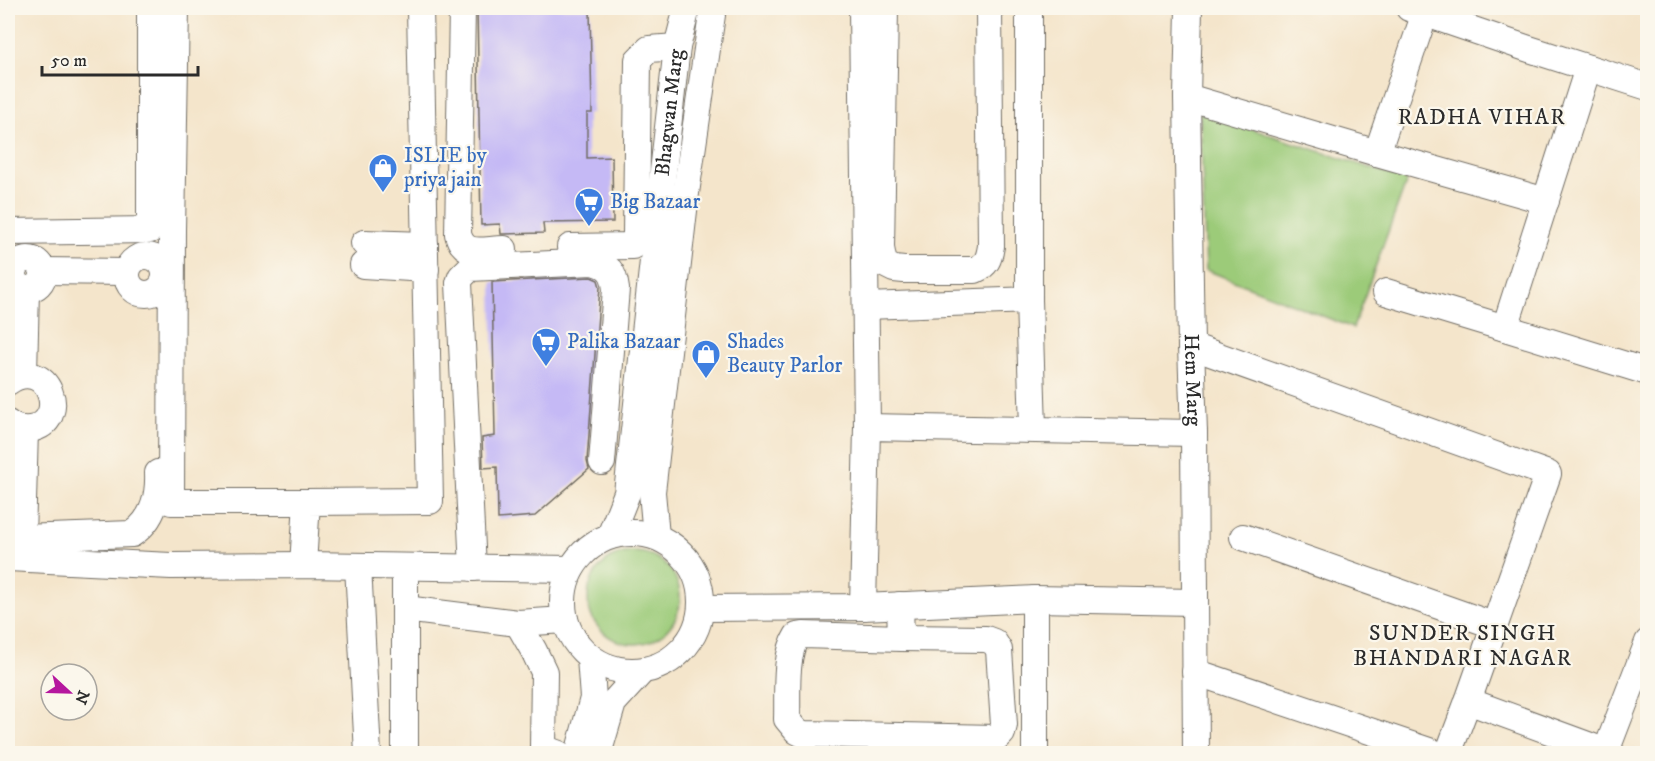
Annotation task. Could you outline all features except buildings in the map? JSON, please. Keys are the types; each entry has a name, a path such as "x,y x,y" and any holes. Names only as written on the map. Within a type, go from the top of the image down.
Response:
{"street":[{"path":"8,232 150,230 150,8"},
{"path":"176,8 171,502 430,501 420,8"},
{"path":"462,8 458,234 464,247 474,251 632,246 636,235 638,60 649,49 677,47"},
{"name":"Bhagwan Marg","path":"610,536 627,492 677,47 687,8"},
{"name":"Bhagwan Marg","path":"656,536 651,492 686,193 713,8"},
{"path":"862,8 867,427 863,607"},
{"path":"885,8 881,248 884,264 894,269 975,270 984,266 989,257 989,8"},
{"path":"1029,8 1029,300 1033,429"},
{"name":"Hem Marg","path":"1189,8 1187,97 1194,433 1196,753"},
{"path":"1377,153 1417,10 1647,87"},
{"path":"1504,328 1588,68"},
{"path":"1187,97 1546,201"},
{"path":"363,254 425,257"},
{"path":"473,568 459,290 461,277 470,268 592,262 607,266 612,270 616,289 602,462"},
{"path":"16,279 31,289 39,285 43,271 127,272 128,283 136,292 148,294 158,290 159,484 152,513 132,534 17,552"},
{"path":"16,279 16,378 33,376 47,386 53,402 51,411 41,425 16,426 17,552"},
{"path":"1386,292 1647,372"},
{"path":"866,306 1029,300"},
{"path":"1191,346 1548,474 1448,753"},
{"path":"867,427 1194,433"},
{"path":"303,565 306,502"},
{"path":"632,532 656,536 677,549 696,575 702,593 702,608 698,624 690,639 666,662 642,671 612,669 590,658 579,647 565,620 563,596 571,569 586,550 610,536 632,532"},
{"path":"1243,537 1493,625"},
{"path":"17,552 171,566 303,565 571,569"},
{"path":"358,566 368,753"},
{"path":"405,567 405,753"},
{"path":"702,608 863,607 1035,598 1194,602"},
{"path":"1035,598 1035,753"},
{"path":"900,605 901,638"},
{"path":"405,609 518,623 565,620"},
{"path":"518,623 544,672 547,752"},
{"path":"797,636 901,638 987,639 994,642 999,650 1004,725 1002,733 997,738 803,734 797,731 787,719 789,663 792,643 797,636"},
{"path":"1468,701 1608,753 1647,642"},
{"path":"578,753 593,698 590,658"},
{"path":"598,753 613,703 642,671"},
{"path":"1195,672 1437,753"}],"green space":[{"path":"1200,112 1407,180 1353,328 1206,270"},
{"path":"634,552 652,555 667,565 677,580 680,598 677,616 667,631 652,641 634,644 616,641 601,631 591,616 588,598 591,580 601,565 616,555"}],"place":[{"name":"ISLIE by priya jain","path":"383,194"},
{"name":"Big Bazaar","path":"589,228"},
{"name":"Palika Bazaar","path":"546,368"},
{"name":"Shades Beauty Parlor","path":"706,380"}],"district":[{"name":"RADHA VIHAR","path":"1482,117"},
{"name":"SUNDER SINGH BHANDARI NAGAR","path":"1463,646"}]}
